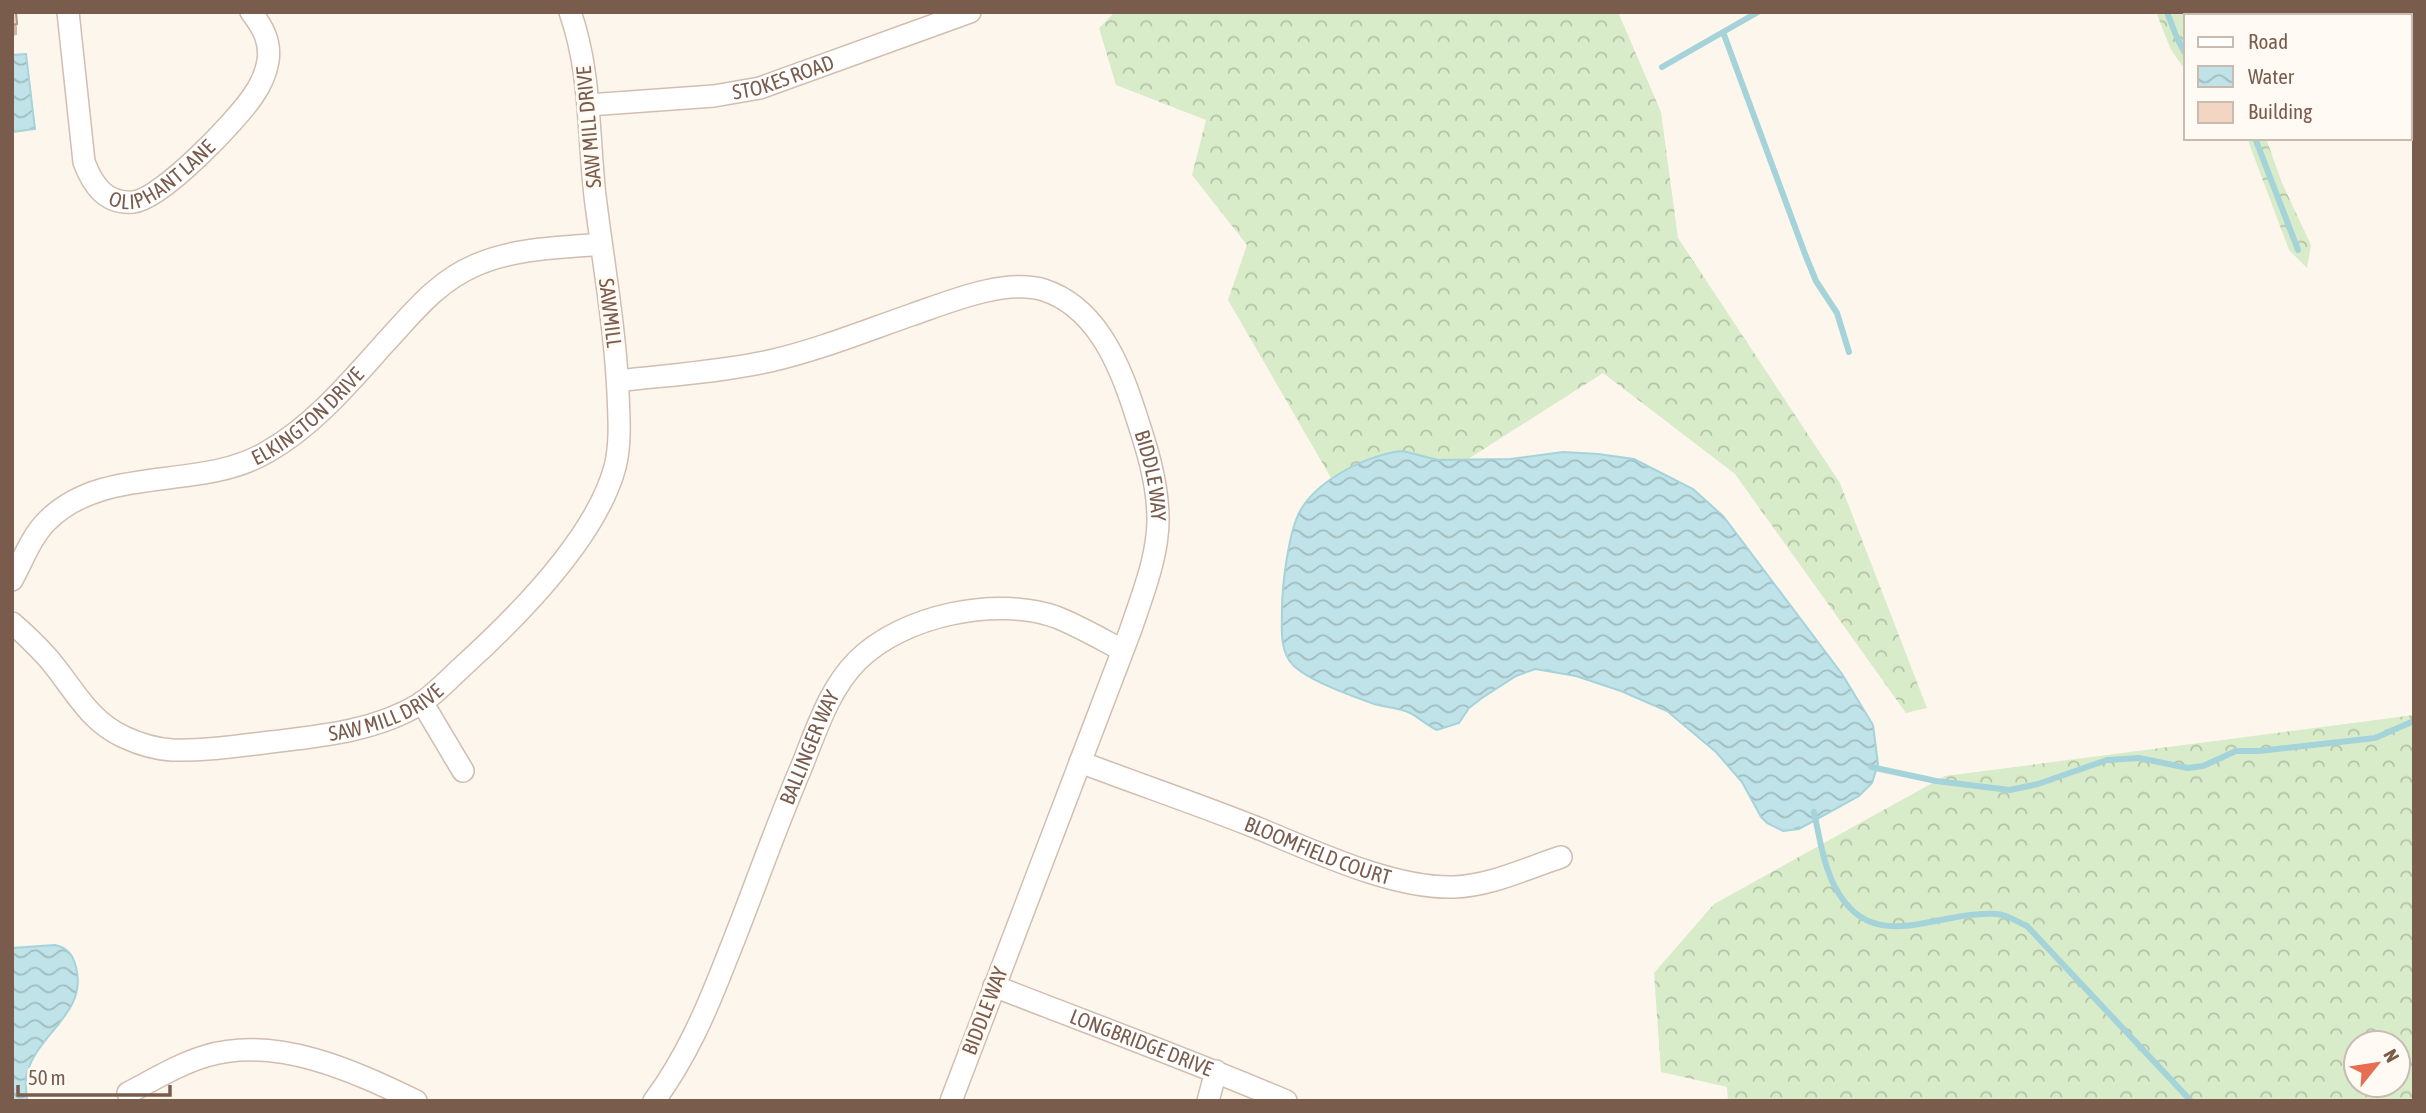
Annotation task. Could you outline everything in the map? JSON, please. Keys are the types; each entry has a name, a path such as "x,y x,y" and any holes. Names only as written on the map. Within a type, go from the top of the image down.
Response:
{"street":[{"name":"OLIPHANT LANE","path":"71,13 84,162 91,180 102,194 119,202 137,202 153,194 184,169 253,96 263,78 268,60 268,42 262,25 251,12"},
{"name":"SAW MILL DRIVE","path":"570,12 583,58 601,244"},
{"name":"STOKES ROAD","path":"588,105 714,96 760,88 970,12"},
{"name":"SAWMILL","path":"601,244 618,381"},
{"name":"ELKINGTON DRIVE","path":"12,580 34,537 46,522 81,497 125,485 194,475 241,464 284,443 345,386 426,297 460,272 514,253 601,244"},
{"name":"BIDDLE WAY","path":"618,381 770,361 996,289 1019,286 1042,289 1064,298 1083,312 1120,373 1145,440 1156,491 1158,519 1149,575 951,1101"},
{"name":"SAW MILL DRIVE","path":"12,624 48,659 88,712 104,726 125,737 169,750 242,747 344,732 393,718 422,702 493,638 563,559 594,516 615,466 619,439 618,381"},
{"name":"BALLINGER WAY","path":"654,1101 685,1054 702,1017 824,710 857,661 889,637 916,624 945,615 984,610 1022,610 1056,618 1122,650"},
{"path":"422,702 463,771"},
{"name":"BLOOMFIELD COURT","path":"1080,762 1293,844 1412,882 1449,887 1466,886 1561,857"},
{"name":"LONGBRIDGE DRIVE","path":"994,986 1216,1071 1286,1101"},
{"path":"128,1093 204,1056 260,1050 314,1059 349,1071 416,1101"},
{"path":"1208,1101 1216,1071"}],"green space":[{"path":"1115,12 1618,12 1661,112 1678,238 1840,483 1927,708 1906,713 1735,474 1603,373 1465,461 1331,478 1228,300 1247,245 1192,175 1206,120 1116,85 1099,28"},
{"path":"2156,12 2184,12 2184,68 2171,50"},
{"path":"2248,140 2267,140 2282,183 2311,245 2307,268 2289,250"},
{"path":"2414,715 2414,1101 1728,1101 1727,1087 1661,1072 1654,973 1714,904 1945,776"}],"water":[{"path":"26,54 35,129 12,132 12,55"},
{"path":"1403,451 1438,460 1510,459 1563,452 1598,454 1634,459 1693,489 1723,516 1842,674 1873,725 1878,764 1872,783 1859,796 1799,829 1783,831 1761,817 1742,782 1716,752 1667,711 1621,691 1576,676 1535,669 1516,676 1469,708 1459,723 1437,730 1410,713 1354,697 1300,671 1285,653 1282,631 1284,576 1296,520 1313,494 1341,473 1373,458"},
{"path":"55,945 67,950 75,963 78,983 75,997 69,1010 33,1059 26,1076 27,1101 12,1101 12,948"}],"building":[{"path":"12,12 16,12 17,24 12,25"}],"waterway":[{"path":"1662,67 1758,12"},
{"path":"2167,12 2184,51"},
{"path":"1723,32 1805,254 1816,281 1837,313 1849,352"},
{"path":"2256,140 2298,250"},
{"path":"1871,767 1936,781 2010,790 2038,784 2107,760 2139,758 2188,768 2203,766 2236,751 2259,751 2375,738 2414,721"},
{"path":"1814,812 1830,876 1849,907 1866,920 1885,926 1906,926 1997,914 2027,926 2191,1101"}]}
